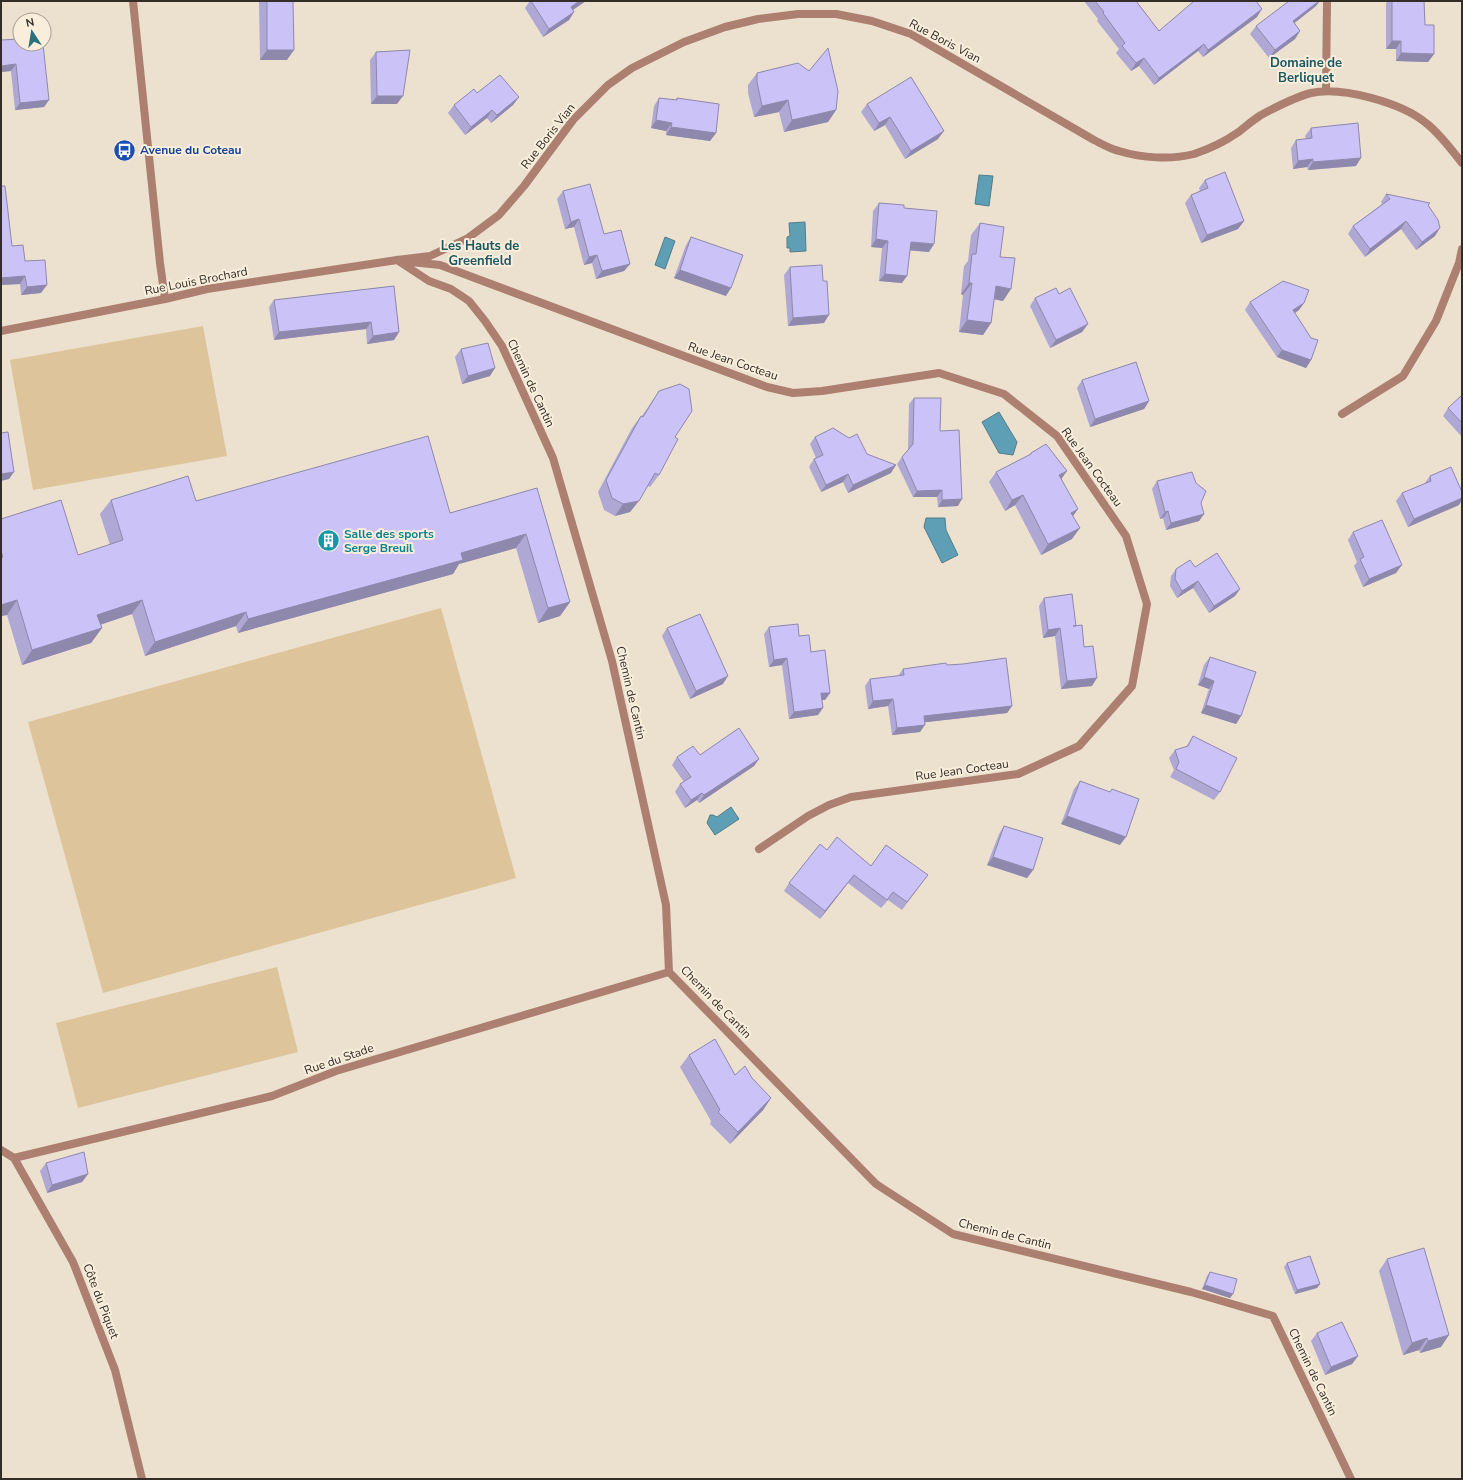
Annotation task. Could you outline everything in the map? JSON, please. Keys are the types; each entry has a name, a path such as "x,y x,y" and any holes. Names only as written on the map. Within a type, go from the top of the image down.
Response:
{"street":[{"path":"133,1 165,299"},
{"path":"1326,91 1327,1"},
{"name":"Rue Boris Vian","path":"397,260 430,256 468,238 499,214 524,186 573,120 608,85 632,68 684,42 726,27 758,19 798,14 836,14 872,21 911,34 1094,140 1118,151 1143,156 1168,157 1192,154 1217,145 1237,133 1260,115 1285,103 1310,93 1326,91 1358,95 1384,102 1404,110 1426,122 1446,142 1462,163"},
{"path":"1342,414 1403,376 1436,321 1459,263 1462,249"},
{"name":"Rue Louis Brochard","path":"1,331 165,299 207,289 397,260"},
{"name":"Rue Jean Cocteau","path":"397,260 440,265 767,387 793,393 822,391 939,373 1004,394 1057,436 1126,536 1147,604 1132,686 1078,746 1018,774 851,797 829,805 808,816 759,849"},
{"name":"Chemin de Cantin","path":"397,260 429,281 451,289 469,301 485,321 502,346 553,458 612,661 666,905 669,972 876,1184 953,1234 1191,1292 1273,1316 1351,1479"},
{"name":"Rue du Stade","path":"14,1158 272,1096 336,1071 669,972"},
{"name":"Côte du Piquet","path":"1,1150 14,1158 73,1262 115,1370 142,1479"}],"shaded area":[{"path":"203,326 227,456 33,490 10,360"},
{"path":"441,608 516,878 103,993 28,722"},
{"path":"277,967 298,1052 78,1108 56,1023"}],"water":[{"path":"979,175 993,176 989,206 975,204"},
{"path":"805,222 806,251 790,252 790,248 787,248 787,237 790,236 789,223"},
{"path":"665,237 675,241 665,269 655,265"},
{"path":"999,412 1017,442 1013,455 999,453 982,422"},
{"path":"926,518 945,518 946,530 958,555 942,563 924,527"},
{"path":"731,807 739,819 715,835 707,823 710,815 717,817"}],"building":[{"path":"267,1 293,1 294,50 267,50"},
{"path":"531,1 579,1 571,7 574,12 549,29"},
{"path":"1095,1 1136,1 1159,31 1194,1 1256,1 1262,9 1208,50 1204,44 1159,78 1144,58 1136,63 1122,46 1125,43"},
{"path":"1289,1 1319,1 1293,21 1300,31 1275,50 1256,26"},
{"path":"1392,1 1424,1 1425,25 1434,25 1434,54 1401,53 1401,41 1392,41"},
{"path":"12,39 12,52 44,52 49,100 20,103 16,64 1,66 1,40"},
{"path":"828,48 838,91 836,110 792,120 788,100 762,106 757,82 757,73 798,63 809,71"},
{"path":"410,50 403,96 377,96 376,52"},
{"path":"500,75 519,97 497,115 492,110 471,127 454,105 474,89 477,93"},
{"path":"911,77 944,131 911,151 890,117 879,123 867,104"},
{"path":"659,98 677,100 677,98 719,104 716,133 671,127 672,123 656,120"},
{"path":"1358,123 1361,158 1313,162 1313,159 1298,161 1296,140 1312,138 1311,128"},
{"path":"1225,172 1244,221 1207,235 1191,195 1208,188 1205,180"},
{"path":"590,184 604,234 621,230 630,264 602,271 597,255 589,257 579,219 571,222 563,191"},
{"path":"1,186 5,186 12,246 23,245 25,261 45,260 47,285 27,287 25,276 1,278"},
{"path":"1386,194 1430,203 1428,205 1438,220 1440,228 1422,242 1406,221 1370,249 1353,226 1390,199"},
{"path":"879,203 904,205 904,208 937,211 934,244 911,242 907,276 885,274 888,241 876,239"},
{"path":"980,223 1004,227 1000,257 1015,258 1011,289 996,286 991,323 967,320 972,283 969,283 972,254 976,254"},
{"path":"691,237 743,255 731,288 680,270"},
{"path":"822,265 823,281 827,281 829,315 793,318 790,267"},
{"path":"1283,281 1309,290 1304,303 1293,310 1311,338 1318,340 1311,360 1282,350 1250,302"},
{"path":"394,286 399,332 373,336 371,322 279,332 274,300"},
{"path":"1056,288 1059,294 1070,288 1088,324 1056,340 1035,298"},
{"path":"488,343 495,368 468,376 461,349"},
{"path":"1136,362 1149,401 1095,419 1082,380"},
{"path":"680,384 689,389 692,411 675,437 678,439 659,475 655,473 639,501 623,504 612,498 606,480 641,416 643,417 659,391"},
{"path":"1462,395 1462,423 1448,408"},
{"path":"914,398 941,398 940,431 959,430 962,499 942,500 942,490 917,491 902,457 913,444"},
{"path":"833,428 849,438 857,434 867,454 896,465 853,485 848,474 826,485 814,459 823,455 815,437"},
{"path":"8,432 14,472 1,474 1,433"},
{"path":"428,436 450,513 537,488 570,602 548,608 526,534 461,553 463,560 248,619 246,612 155,642 142,600 97,615 102,628 32,650 17,600 1,605 1,558 3,557 1,551 1,519 61,500 78,555 123,540 111,500 188,476 196,501"},
{"path":"1046,444 1067,471 1059,475 1078,509 1071,513 1080,528 1048,544 1023,495 1012,500 996,472 1031,454"},
{"path":"1451,467 1462,492 1462,498 1414,519 1402,493 1431,481 1430,476"},
{"path":"1192,472 1196,483 1206,491 1201,503 1204,514 1171,523 1168,511 1165,512 1157,481"},
{"path":"1382,520 1402,565 1369,579 1360,559 1364,557 1353,532"},
{"path":"1217,553 1240,589 1214,606 1198,581 1182,591 1175,579 1176,569 1190,560 1195,567"},
{"path":"1072,594 1076,626 1082,625 1084,647 1093,646 1097,678 1067,681 1060,628 1048,630 1044,598"},
{"path":"700,614 728,676 696,691 667,628"},
{"path":"798,624 799,636 809,635 811,652 825,650 830,693 821,693 823,708 794,712 787,658 774,660 769,627"},
{"path":"1210,657 1256,672 1241,716 1206,705 1214,681 1204,677"},
{"path":"1006,658 1012,706 924,716 925,725 897,728 893,699 873,701 870,679 904,675 903,669 946,663 947,665 963,664"},
{"path":"739,728 759,759 704,795 702,793 691,800 680,784 691,777 677,757 693,746 700,755"},
{"path":"1193,736 1237,758 1220,792 1176,769 1179,762 1175,750 1188,746"},
{"path":"1080,781 1110,792 1112,789 1139,799 1126,837 1067,816"},
{"path":"1004,826 1043,838 1033,870 993,857"},
{"path":"837,837 871,866 886,845 928,875 907,902 893,892 887,900 854,875 825,911 789,883 820,844 827,850"},
{"path":"715,1039 735,1075 745,1066 752,1078 771,1098 738,1132 718,1112 720,1110 689,1055"},
{"path":"84,1152 88,1174 52,1185 46,1163"},
{"path":"1424,1248 1449,1335 1428,1341 1427,1338 1412,1343 1387,1259"},
{"path":"1310,1256 1320,1284 1297,1290 1287,1263"},
{"path":"1210,1272 1237,1279 1233,1294 1205,1285"},
{"path":"1342,1322 1358,1356 1331,1367 1317,1333"}],"place":[{"name":"Avenue du Coteau","path":"125,150"},
{"name":"Salle des sports Serge Breuil","path":"328,541"}],"district":[{"name":"Domaine de Berliquet","path":"1306,70"},
{"name":"Les Hauts de Greenfield","path":"480,252"}]}
